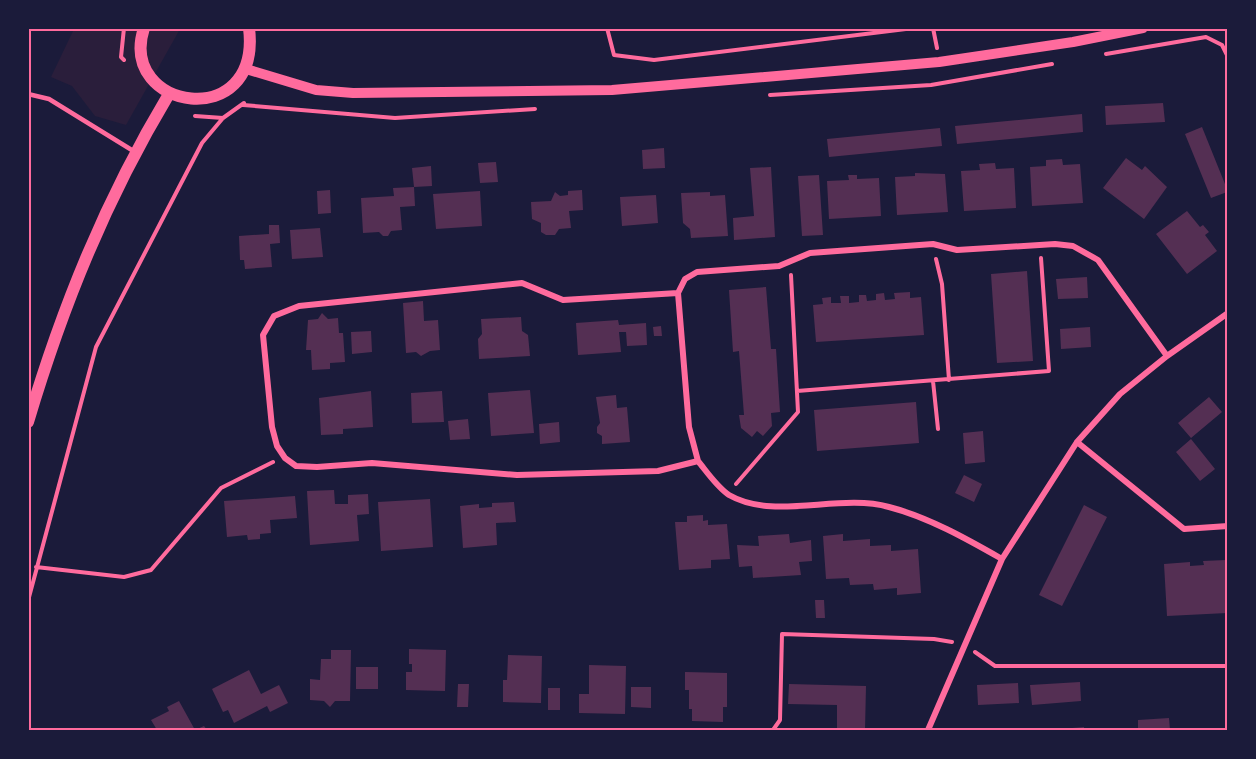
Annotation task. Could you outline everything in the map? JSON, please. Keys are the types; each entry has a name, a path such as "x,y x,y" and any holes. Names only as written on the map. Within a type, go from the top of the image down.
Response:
{"main road":[{"path":"144,28 140,39 142,60 152,80 169,94 190,101 213,98 232,87 251,70 249,28"},
{"path":"28,422 75,280 123,172 169,94"}],"street":[{"path":"251,70 316,90 353,93 612,90 939,62 1073,42 1143,28"},
{"path":"1002,559 965,538 890,507 860,502 770,506 750,503 729,494 698,461 689,427 678,293 685,279 698,272 779,266 810,253 933,244 957,250 1040,244 1073,246 1098,260 1167,356"},
{"path":"678,293 563,300 522,283 299,306 285,310 274,316 263,335 272,427 277,446 285,458 296,466 307,467 372,463 517,475 658,471 698,461"},
{"path":"928,730 1002,559 1077,442 1120,394 1167,356 1227,313"},
{"path":"1077,442 1184,529 1227,526"}],"lane":[{"path":"28,94 49,99 135,152"}],"path":[{"path":"607,28 614,55 654,60 914,28"},
{"path":"28,601 96,347 202,144 223,118 243,105 251,70"},
{"path":"933,244 942,284 949,380"},
{"path":"798,390 1048,371 1040,244"},
{"path":"729,494 798,411 790,262"},
{"path":"933,381 938,429"},
{"path":"36,567 124,577 151,570 221,488 262,466 285,458"}],"shaded area":[{"path":"74,29 180,29 126,125 95,116 72,86 51,77"}],"building":[{"path":"1163,103 1165,122 1106,125 1105,106"},
{"path":"1082,114 1083,132 957,144 955,126"},
{"path":"1202,127 1227,189 1227,192 1211,198 1185,134"},
{"path":"940,128 942,146 829,157 827,139"},
{"path":"664,148 665,168 643,169 642,150"},
{"path":"1126,158 1142,170 1145,166 1167,187 1144,219 1103,188"},
{"path":"1062,159 1063,165 1080,164 1083,203 1032,206 1030,167 1046,166 1046,160"},
{"path":"496,162 498,182 480,183 478,163"},
{"path":"995,163 996,169 1014,168 1016,208 964,211 961,171 980,170 979,164"},
{"path":"431,166 432,186 414,187 412,168"},
{"path":"771,167 775,237 734,240 733,218 754,216 750,168"},
{"path":"915,173 945,174 948,212 897,215 895,177 915,176"},
{"path":"819,175 823,235 802,236 798,176"},
{"path":"848,175 857,175 857,179 879,178 881,216 829,219 827,181 849,180"},
{"path":"414,187 415,206 400,207 402,230 391,231 388,236 383,236 379,232 363,233 361,198 394,196 393,188"},
{"path":"330,190 331,213 318,214 317,191"},
{"path":"582,190 583,210 569,211 571,228 559,229 555,235 546,235 541,232 541,223 532,219 531,202 551,201 555,192 560,196 568,195 568,191"},
{"path":"480,191 482,226 436,229 433,194"},
{"path":"710,192 710,196 725,195 728,236 691,238 690,229 683,223 681,193"},
{"path":"656,195 658,223 622,226 620,197"},
{"path":"1187,211 1200,227 1203,225 1209,232 1205,235 1217,251 1187,274 1156,234"},
{"path":"269,225 279,225 280,243 270,244 272,267 245,269 244,260 240,260 239,236 269,234"},
{"path":"320,228 323,257 292,259 290,230"},
{"path":"1027,271 1033,361 997,363 991,274"},
{"path":"1087,277 1088,298 1058,299 1056,279"},
{"path":"766,287 771,349 776,349 780,412 771,413 772,426 763,436 757,431 752,437 741,428 739,415 744,415 739,351 733,352 729,290"},
{"path":"910,292 910,298 921,297 924,335 816,342 813,305 823,304 822,298 831,297 831,303 841,303 840,296 849,296 849,303 859,302 859,295 866,295 867,301 876,300 876,294 884,293 885,300 895,299 894,293"},
{"path":"423,301 424,321 438,320 440,350 430,351 421,356 416,352 406,353 403,303"},
{"path":"322,313 328,319 338,318 339,333 343,333 345,362 330,363 330,369 312,370 311,350 306,350 308,320 318,319"},
{"path":"521,317 522,331 528,335 530,356 479,359 478,339 482,334 481,319"},
{"path":"618,320 619,325 646,323 647,345 627,346 626,332 619,332 621,352 578,355 576,323"},
{"path":"661,326 662,336 654,336 653,327"},
{"path":"1090,327 1091,347 1061,349 1060,329"},
{"path":"371,331 372,352 352,354 351,332"},
{"path":"530,390 534,433 491,436 488,393"},
{"path":"371,391 373,427 343,429 343,434 321,435 319,398"},
{"path":"442,391 444,422 412,423 411,393"},
{"path":"616,395 617,408 627,407 630,442 602,444 602,436 597,433 600,423 596,397"},
{"path":"1209,397 1222,412 1191,438 1178,423"},
{"path":"916,402 919,443 817,451 814,410"},
{"path":"468,419 470,439 450,440 448,421"},
{"path":"559,422 560,442 540,444 539,424"},
{"path":"983,431 985,462 965,464 963,433"},
{"path":"1191,439 1215,469 1200,481 1176,452"},
{"path":"964,475 982,484 974,502 955,493"},
{"path":"334,490 335,504 348,504 348,495 368,494 369,514 357,515 359,541 310,545 307,491"},
{"path":"295,496 297,518 270,520 271,533 260,534 260,539 248,540 247,535 227,537 224,501"},
{"path":"430,499 433,547 381,551 378,502"},
{"path":"514,502 516,522 496,523 497,545 463,548 460,506 479,504 479,508 492,507 492,503"},
{"path":"1084,505 1107,517 1062,606 1039,595"},
{"path":"703,515 703,521 708,520 708,525 727,524 730,559 711,560 711,568 679,570 675,522 687,522 687,516"},
{"path":"789,534 790,543 811,540 812,561 799,562 801,575 753,578 752,566 739,567 737,545 759,546 758,536"},
{"path":"843,534 843,541 870,539 870,546 891,545 891,551 918,549 921,593 897,595 897,588 874,590 873,584 850,585 849,578 826,579 823,536"},
{"path":"1226,560 1227,613 1167,616 1164,564 1190,562 1190,566 1204,565 1203,561"},
{"path":"815,600 824,600 825,618 816,618"},
{"path":"409,649 446,650 445,691 406,690 406,672 412,672 412,664 409,664"},
{"path":"331,650 351,650 350,701 335,701 330,707 324,701 310,700 310,679 320,680 321,659 331,659"},
{"path":"508,655 542,656 541,703 503,702 503,680 507,680"},
{"path":"589,665 626,666 625,714 579,713 579,694 589,694"},
{"path":"356,667 378,667 378,689 356,689"},
{"path":"249,670 261,694 279,685 288,703 270,712 267,706 234,723 228,710 223,712 212,689"},
{"path":"685,672 727,673 727,707 723,707 723,722 692,721 692,709 689,709 689,690 685,690"},
{"path":"1080,682 1081,701 1032,705 1030,685"},
{"path":"1018,683 1019,703 978,705 977,685"},
{"path":"458,684 469,684 468,707 457,707"},
{"path":"789,684 866,686 865,730 837,730 837,705 788,704"},
{"path":"631,687 651,687 651,708 631,707"},
{"path":"548,688 560,688 560,710 548,710"},
{"path":"179,701 195,730 157,730 151,720 169,711 167,707"},
{"path":"1169,718 1170,730 1138,730 1138,720"},
{"path":"204,726 207,730 195,730"},
{"path":"1084,727 1084,730 1060,730 1060,729"}]}
